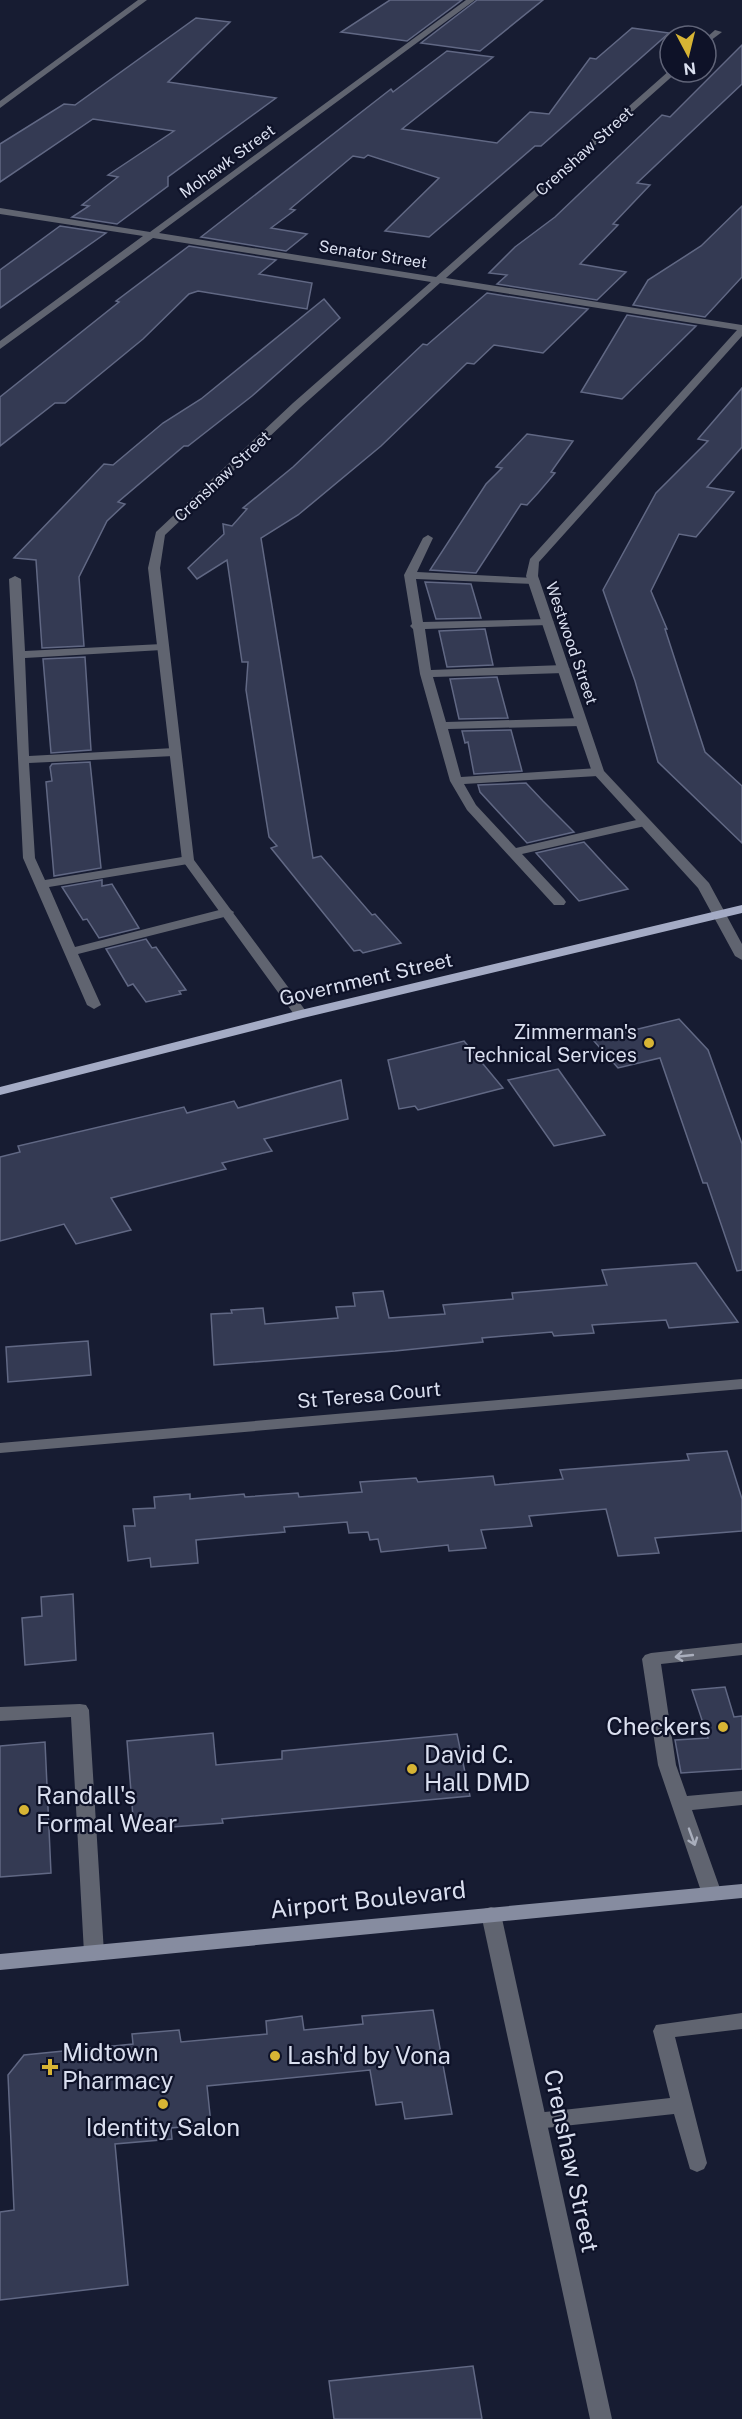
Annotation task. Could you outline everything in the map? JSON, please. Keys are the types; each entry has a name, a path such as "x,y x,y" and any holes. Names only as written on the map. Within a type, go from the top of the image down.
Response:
{"main road":[{"name":"Government Street","path":"0,1091 302,1014 742,909"},
{"name":"Airport Boulevard","path":"0,1962 742,1891"}],"street":[{"path":"0,105 143,0"},
{"name":"Mohawk Street","path":"0,346 471,0"},
{"name":"Crenshaw Street","path":"302,1014 188,860 154,568 160,534 297,405 660,84"},
{"name":"Senator Street","path":"0,211 742,329"},
{"name":"Westwood Street","path":"742,329 534,561 534,582 598,772 704,886 742,956"},
{"path":"428,538 410,575 416,626 426,674 456,781 471,807 558,902"},
{"path":"410,575 534,582"},
{"path":"15,579 29,858 94,1005"},
{"path":"416,626 548,622"},
{"path":"19,655 162,647"},
{"path":"426,674 564,669"},
{"path":"440,726 581,722"},
{"path":"23,760 174,752"},
{"path":"456,781 598,772"},
{"path":"513,852 645,822"},
{"path":"40,885 188,860"},
{"path":"70,952 227,912"},
{"name":"St Teresa Court","path":"0,1448 742,1384"},
{"path":"712,1893 667,1765 651,1659 742,1649"},
{"path":"0,1714 80,1710 94,1953"},
{"path":"681,1804 742,1798"},
{"name":"Crenshaw Street","path":"491,1914 601,2419"},
{"path":"697,2163 663,2031 742,2020"},
{"path":"536,2121 682,2105"}],"building":[{"path":"390,0 462,0 407,41 341,32"},
{"path":"477,0 543,0 480,51 421,43"},
{"path":"196,18 230,22 168,82 276,98 168,177 168,186 117,224 72,217 89,206 82,205 118,177 108,175 174,131 93,119 0,182 0,144 64,104 75,105"},
{"path":"632,28 658,32 658,43 541,146 535,146 429,237 385,231 439,178 368,155 364,158 353,156 290,209 295,210 271,228 307,234 286,251 201,237 391,89 393,92 447,51 493,57 402,129 497,143 530,112 549,114 590,58 596,59"},
{"path":"742,45 742,84 637,183 650,185 613,224 618,225 580,264 626,272 597,300 497,284 507,275 489,273 515,247 555,217 662,115 670,117 703,84 718,84 718,69"},
{"path":"742,206 742,277 705,317 633,305 648,280 701,246"},
{"path":"60,226 106,233 0,308 0,270"},
{"path":"189,246 276,260 259,274 312,283 307,309 198,291 189,294 143,339 65,403 55,403 0,446 0,397 119,302 116,301"},
{"path":"487,293 588,309 543,353 494,345 474,364 467,363 381,446 298,515 261,538 313,858 321,856 372,915 375,914 401,943 363,953 360,950 354,951 271,848 277,846 269,837 246,690 248,662 242,662 227,560 197,579 188,568 224,534 223,524 232,526 247,509 243,508 293,467 423,344 427,345"},
{"path":"324,299 340,318 252,396 188,446 184,446 118,502 125,504 107,521 79,577 84,646 42,648 36,560 14,558 104,464 113,465 163,423 201,399"},
{"path":"627,315 696,326 622,399 581,392"},
{"path":"742,388 742,447 707,487 734,492 696,537 679,534 651,591 667,629 665,629 705,752 742,786 742,843 658,762 635,681 603,590 656,493 708,441 698,439"},
{"path":"527,434 573,441 551,472 555,473 527,505 521,504 476,573 430,570 486,484 502,468 496,467"},
{"path":"425,582 471,584 481,618 436,619"},
{"path":"485,629 493,665 447,667 439,631"},
{"path":"85,657 91,750 51,753 43,659"},
{"path":"497,677 508,718 459,719 450,679"},
{"path":"511,730 522,771 474,774 468,742 465,743 462,731"},
{"path":"90,762 101,868 54,876 46,782 52,781 50,767 52,764"},
{"path":"526,783 574,832 527,843 480,792 478,785"},
{"path":"584,842 628,889 579,901 536,853"},
{"path":"102,880 102,886 112,884 139,928 99,938 87,919 83,920 62,887"},
{"path":"146,939 152,948 156,947 186,990 179,991 181,994 146,1002 133,984 128,986 106,949"},
{"path":"679,1019 708,1050 742,1144 742,1270 737,1271 707,1183 703,1183 660,1058 618,1068 593,1040"},
{"path":"464,1041 503,1088 418,1110 415,1106 399,1109 388,1060"},
{"path":"558,1069 605,1135 554,1146 508,1080"},
{"path":"341,1080 348,1119 264,1139 272,1151 222,1163 226,1169 111,1198 131,1230 76,1244 64,1224 0,1241 0,1157 20,1152 18,1146 184,1107 187,1113 234,1101 238,1108"},
{"path":"696,1263 738,1322 669,1328 666,1320 592,1325 594,1333 554,1336 552,1332 482,1338 483,1342 395,1351 214,1365 211,1314 263,1308 265,1324 338,1318 336,1307 355,1306 353,1293 383,1291 389,1318 445,1314 443,1305 513,1299 512,1293 607,1285 602,1270"},
{"path":"88,1341 91,1375 8,1382 6,1347"},
{"path":"727,1451 742,1499 742,1531 655,1538 659,1553 618,1556 606,1509 529,1516 532,1526 481,1530 486,1548 449,1551 448,1545 381,1552 378,1539 370,1540 368,1532 349,1533 347,1522 284,1527 285,1532 196,1540 198,1563 151,1567 150,1558 128,1561 124,1526 135,1526 133,1509 155,1508 154,1497 190,1494 190,1499 244,1494 245,1497 298,1493 299,1497 362,1492 360,1482 416,1478 418,1482 493,1476 495,1485 563,1479 560,1470 689,1460 687,1454"},
{"path":"73,1594 76,1660 25,1665 22,1618 42,1616 41,1597"},
{"name":"Checkers","path":"725,1687 734,1717 742,1716 742,1769 681,1773 675,1740 708,1738 692,1690"},
{"path":"213,1733 216,1765 282,1759 282,1751 457,1734 470,1796 222,1819 223,1823 134,1830 127,1741"},
{"name":"Randall's Formal Wear","path":"45,1742 51,1873 0,1877 0,1746"},
{"path":"433,2010 452,2114 405,2119 402,2102 376,2105 370,2070 207,2086 211,2124 171,2128 172,2139 115,2144 128,2285 0,2300 0,2212 14,2210 8,2075 24,2055 133,2044 132,2034 179,2030 181,2042 267,2034 266,2021 302,2016 304,2030 363,2024 362,2016"},
{"path":"473,2366 482,2419 334,2419 329,2381"}],"place":[{"name":"Zimmerman's Technical Services","path":"649,1043"},
{"name":"Checkers","path":"723,1727"},
{"name":"David C. Hall DMD","path":"412,1769"},
{"name":"Randall's Formal Wear","path":"24,1810"},
{"name":"Lash'd by Vona","path":"275,2056"},
{"name":"Midtown Pharmacy","path":"50,2067"},
{"name":"Identity Salon","path":"163,2104"}]}
